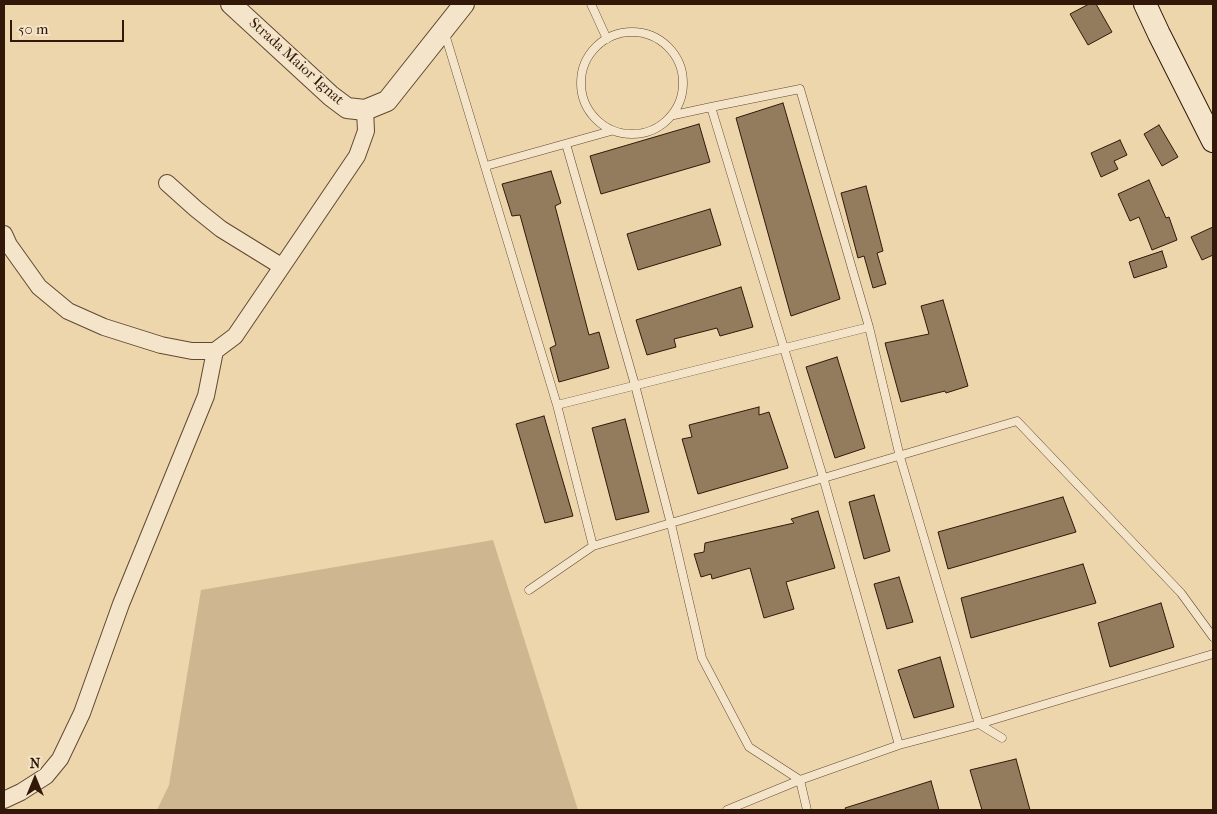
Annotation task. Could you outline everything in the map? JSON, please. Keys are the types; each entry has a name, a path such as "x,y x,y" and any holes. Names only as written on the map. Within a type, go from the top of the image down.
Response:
{"main road":[{"path":"1145,4 1213,141"}],"street":[{"name":"Strada Maior Ignat","path":"231,4 347,108 365,110"},
{"path":"4,234 39,287 68,311 104,327 161,344 192,351 215,351 235,336 357,156 366,131 365,110 387,101 464,4"},
{"path":"167,183 221,229 281,266"},
{"path":"4,800 46,776 60,759 78,721 121,604 206,396 215,351"}],"lane":[{"path":"592,4 606,38"},
{"path":"444,29 556,405 593,546"},
{"path":"637,32 652,36 666,44 676,56 682,70 684,86 681,101 674,115 661,127 645,134 628,135 611,131 597,122 587,109 581,94 581,78 585,62 594,49 606,38 621,33 637,32"},
{"path":"674,115 800,88 869,327 900,457 979,724 1002,738"},
{"path":"711,107 823,477 899,745"},
{"path":"486,166 611,131"},
{"path":"566,144 635,385 671,524 702,658 749,747 800,780 807,810"},
{"path":"556,405 869,327"},
{"path":"529,590 593,546 1017,421 1181,593 1213,637"},
{"path":"727,810 800,780 899,745 979,724 1213,654"},
{"path":"749,801 752,810"}],"shaded area":[{"path":"493,540 578,810 157,810 169,785 201,590"}],"building":[{"path":"1089,4 1096,4 1112,32 1088,45 1070,14"},
{"path":"783,103 840,299 791,316 736,118"},
{"path":"699,124 710,162 601,194 590,156"},
{"path":"1159,125 1178,157 1162,166 1144,134"},
{"path":"1120,140 1127,155 1114,161 1118,169 1101,177 1091,153"},
{"path":"551,171 561,203 555,206 589,335 599,332 609,368 559,382 550,348 556,345 520,215 512,216 502,184"},
{"path":"1149,180 1166,218 1169,217 1177,240 1152,250 1139,217 1130,221 1118,194"},
{"path":"866,186 883,251 877,253 886,284 873,288 864,256 858,258 841,193"},
{"path":"710,209 721,245 638,270 627,234"},
{"path":"1213,227 1213,255 1202,260 1191,237"},
{"path":"1162,251 1167,267 1134,278 1129,262"},
{"path":"741,287 753,327 720,336 717,328 674,339 676,347 647,355 636,320"},
{"path":"943,300 968,386 946,393 945,391 901,402 885,343 929,334 921,306"},
{"path":"837,357 865,448 835,458 806,367"},
{"path":"759,407 759,415 769,412 788,468 698,494 682,439 692,437 689,425"},
{"path":"544,416 573,516 545,523 516,424"},
{"path":"625,419 649,512 616,520 592,428"},
{"path":"874,495 890,551 864,559 849,502"},
{"path":"1063,497 1076,532 948,569 938,532"},
{"path":"818,511 835,568 786,582 794,609 764,618 750,568 712,579 711,574 701,577 694,554 704,552 705,543 794,523 791,519"},
{"path":"1083,564 1096,603 971,638 961,598"},
{"path":"899,577 913,622 887,629 874,584"},
{"path":"1161,603 1174,647 1110,667 1098,623"},
{"path":"940,657 954,707 914,718 898,670"},
{"path":"1016,759 1030,810 982,810 970,770"},
{"path":"931,781 939,810 846,810 845,808"}]}
